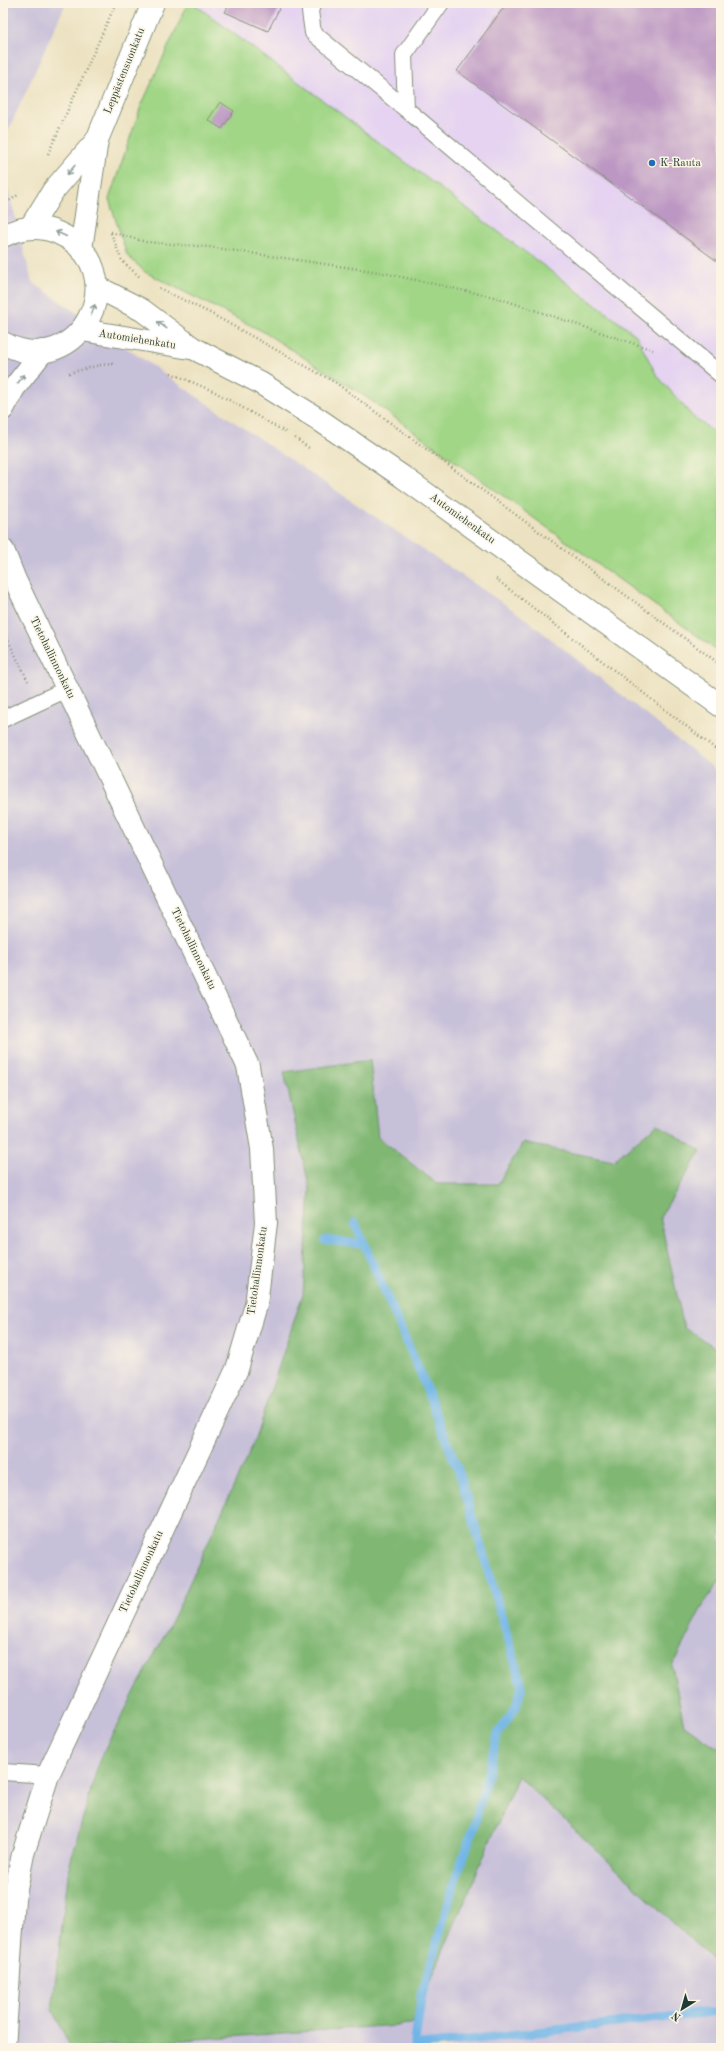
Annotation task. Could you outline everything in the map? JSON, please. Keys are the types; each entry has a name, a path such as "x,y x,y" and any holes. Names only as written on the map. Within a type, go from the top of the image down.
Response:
{"street":[{"name":"Leppästensuonkatu","path":"81,249 97,140 153,3"},
{"name":"Leppästensuonkatu","path":"30,228 53,191 97,140"},
{"path":"3,236 13,231 30,228 49,229 67,237 81,249 95,273 97,287 95,303 90,318 82,330 71,341 57,348 43,352 26,352 3,343"},
{"name":"Automiehenkatu","path":"97,287 142,310 193,348 257,381 409,481 721,706"},
{"name":"Automiehenkatu","path":"82,330 193,348"},
{"path":"3,409 14,388 43,352"},
{"name":"Tietohallinnonkatu","path":"3,550 15,580 248,1066 262,1149 266,1223 256,1305 236,1369 48,1774 23,1854 14,1899 4,2048"}],"lane":[{"path":"313,3 310,11 313,33 406,109 721,375"},
{"path":"406,109 404,55 441,3"},
{"path":"3,719 67,689"},
{"path":"3,1772 48,1774"}],"path":[{"path":"46,159 116,3"},
{"path":"3,205 20,193"},
{"path":"86,209 102,215 108,222 122,261 142,280"},
{"path":"111,232 146,242 209,247 379,272 498,298 660,353"},
{"path":"153,284 208,312 336,383 721,665"},
{"path":"62,376 100,365 120,363"},
{"path":"166,371 216,392 314,451"},
{"path":"492,576 721,753"}],"shaded area":[{"path":"3,3 66,3 3,142"},
{"path":"188,3 721,3 721,653 366,397 262,331 145,272 127,255 109,199 141,106"},
{"path":"3,170 32,282 196,396 522,616 721,774 721,2048 3,2048"}],"green space":[{"path":"188,3 193,3 636,335 656,374 693,417 721,437 721,653 366,397 262,331 145,272 127,255 109,199 141,106"},
{"path":"370,1060 378,1137 437,1184 498,1184 523,1143 613,1161 657,1124 701,1151 660,1217 684,1328 721,1351 721,1579 703,1605 672,1666 684,1725 721,1750 721,1968 518,1776 412,2024 71,2048 52,2010 69,1867 100,1758 174,1617 253,1444 303,1294 310,1190 284,1072"}],"building":[{"path":"230,3 282,3 268,31 225,12"},
{"name":"K-Rauta","path":"507,3 721,3 721,256 717,261 457,71"},
{"path":"220,102 234,111 222,129 208,120"}],"waterway":[{"path":"355,1223 422,1377 460,1475 522,1686 516,1707 498,1733 473,1830 456,1877 422,1994 414,2048"},
{"path":"325,1240 361,1244 366,1247"},
{"path":"415,2046 721,2011"}],"place":[{"name":"K-Rauta","path":"652,163"}]}
